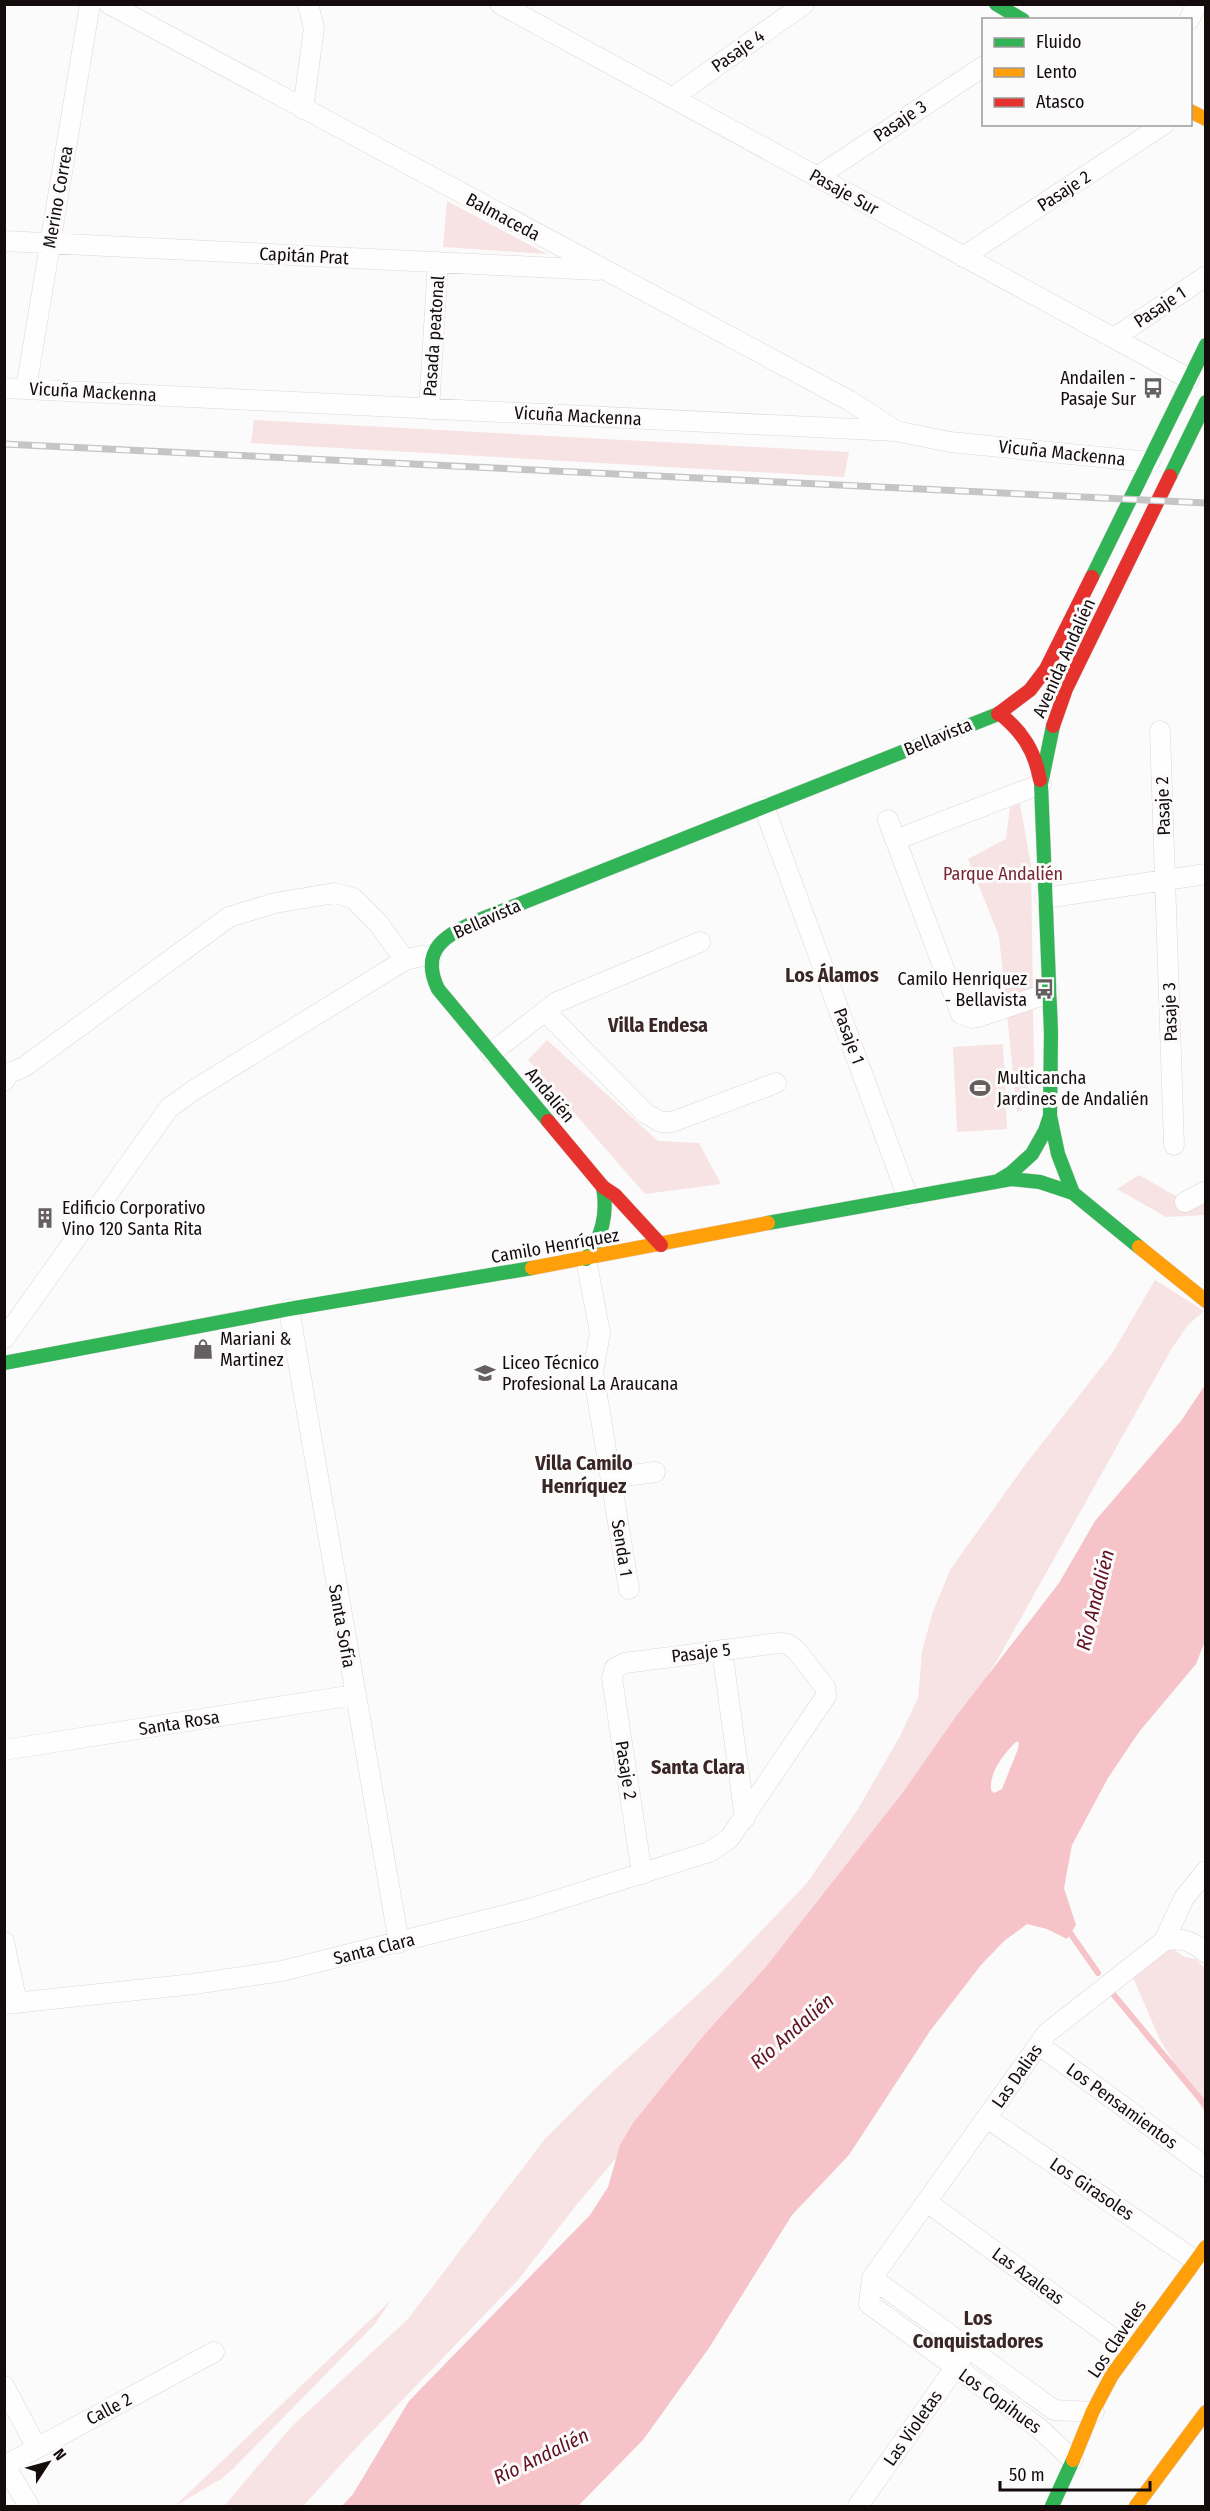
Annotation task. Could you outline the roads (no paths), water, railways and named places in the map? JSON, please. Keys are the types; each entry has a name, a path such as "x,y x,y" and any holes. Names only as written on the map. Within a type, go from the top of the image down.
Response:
{"main road":[{"path":"996,4 1024,14"},
{"path":"1192,112 1206,119"},
{"name":"Avenida Andalién","path":"999,713 1025,695 1046,669 1206,345"},
{"name":"Avenida Andalién","path":"998,1181 1011,1173 1032,1154 1045,1131 1050,1116 1049,993 1041,784 1055,715 1200,425 1206,402"},
{"path":"999,713 1025,738 1038,767 1041,784"},
{"name":"Bellavista","path":"431,957 445,938 464,927 999,713"},
{"name":"Andalién","path":"431,957 430,970 434,984 603,1187 621,1200 661,1245"},
{"path":"1050,1116 1058,1154 1073,1193"},
{"name":"Camilo Henríquez","path":"4,1363 289,1309 586,1259 725,1231 1011,1179 1040,1182 1073,1193 1206,1301"},
{"path":"586,1259 604,1226 606,1213 603,1187"},
{"name":"Los Claveles","path":"1052,2506 1100,2397 1129,2350 1202,2257"},
{"path":"1136,2506 1206,2412"}],"street":[{"name":"Merino Correa","path":"26,389 90,4"},
{"name":"Balmaceda","path":"109,4 850,400 896,431"},
{"path":"303,109 314,28 308,4"},
{"name":"Pasaje Sur","path":"500,4 525,10 672,98 1189,379"},
{"name":"Pasaje 4","path":"672,98 804,4"},
{"path":"1190,18 1197,4"},
{"name":"Pasaje 3","path":"817,177 982,67"},
{"name":"Pasaje 2","path":"963,256 1161,126"},
{"name":"Capitán Prat","path":"4,241 603,270"},
{"name":"Pasada peatonal","path":"429,409 438,262"},
{"name":"Pasaje 1","path":"1114,338 1206,276"},
{"name":"Vicuña Mackenna","path":"4,388 896,431 950,442 1150,462"},
{"name":"Pasaje 2","path":"1160,731 1166,880"},
{"path":"895,840 1041,784"},
{"name":"Pasaje 1","path":"764,807 908,1197"},
{"path":"888,820 961,1014 966,1017 978,1017 1049,993"},
{"path":"1046,898 1206,874"},
{"name":"Pasaje 3","path":"1166,880 1174,1144"},
{"path":"4,1082 9,1073 24,1067 229,917 275,903 335,893 353,898 378,922 405,960"},
{"path":"491,1053 544,1011 576,993 700,942"},
{"path":"4,1339 170,1108 194,1090 405,960 421,956 431,957"},
{"path":"544,1011 645,1113 661,1122 681,1120 776,1083"},
{"path":"1185,1202 1206,1191"},
{"name":"Senda 1","path":"586,1259 600,1333 593,1371 629,1589"},
{"name":"Santa Sofía","path":"289,1309 354,1695 399,1943"},
{"path":"611,1478 655,1472"},
{"name":"Pasaje 5","path":"615,1668 625,1663 722,1650 788,1644 795,1649 826,1691 824,1700 745,1818"},
{"path":"722,1650 745,1818"},
{"name":"Pasaje 2","path":"615,1668 612,1678 642,1874"},
{"name":"Santa Rosa","path":"4,1750 354,1695"},
{"name":"Santa Clara","path":"11,2003 254,1976 316,1964 529,1909 709,1852 729,1839 745,1818"},
{"path":"1164,1941 1184,1898 1206,1872"},
{"path":"1164,1941 1181,1939 1198,1946 1206,1953"},
{"name":"Las Dalias","path":"872,2278 1047,2033 1164,1941"},
{"path":"4,1942 11,2003"},
{"name":"Los Pensamientos","path":"1039,2045 1206,2167"},
{"name":"Los Girasoles","path":"987,2118 1202,2257"},
{"name":"Las Azaleas","path":"927,2202 1129,2350"},
{"name":"Los Copihues","path":"1073,2460 1039,2428 868,2304 872,2278 968,2350 1054,2410 1094,2412"},
{"name":"Las Violetas","path":"858,2506 968,2350"},
{"name":"Calle 2","path":"5,2466 214,2352"},
{"path":"4,2386 37,2448"},
{"path":"5,2466 29,2506"}],"water":[{"name":"Río Andalién","path":"1205,1385 1205,1641 1196,1664 1139,1732 1108,1778 1072,1845 1064,1888 1076,1925 1067,1939 1047,1929 1027,1924 1004,1941 981,1965 930,2031 849,2155 792,2215 709,2348 643,2440 578,2506 342,2506 353,2494 409,2401 590,2215 608,2187 620,2145 633,2123 704,2035 765,1968 904,1791 954,1719 1059,1583 1095,1521 1181,1421","holes":["1016,1742 1019,1742 1002,1789 994,1793 991,1790 991,1784 995,1770 1007,1752"]}],"waterway":[{"path":"1066,1927 1098,1973"},
{"path":"1113,1994 1206,2106"}],"railway":[{"path":"4,444 1206,503"}],"place":[{"name":"Andailen - Pasaje Sur","path":"1153,388"},
{"name":"Camilo Henriquez - Bellavista","path":"1044,989"},
{"name":"Multicancha Jardines de Andalién","path":"980,1088"},
{"name":"Edificio Corporativo Vino 120 Santa Rita","path":"45,1218"},
{"name":"Mariani & Martinez","path":"203,1349"},
{"name":"Liceo Técnico Profesional La Araucana","path":"485,1373"}],"district":[{"name":"Los Álamos","path":"832,975"},
{"name":"Villa Endesa","path":"658,1025"},
{"name":"Villa Camilo Henríquez","path":"584,1474"},
{"name":"Santa Clara","path":"698,1767"},
{"name":"Los Conquistadores","path":"978,2330"}],"park label":[{"name":"Parque Andalién","path":"1003,874"}]}
